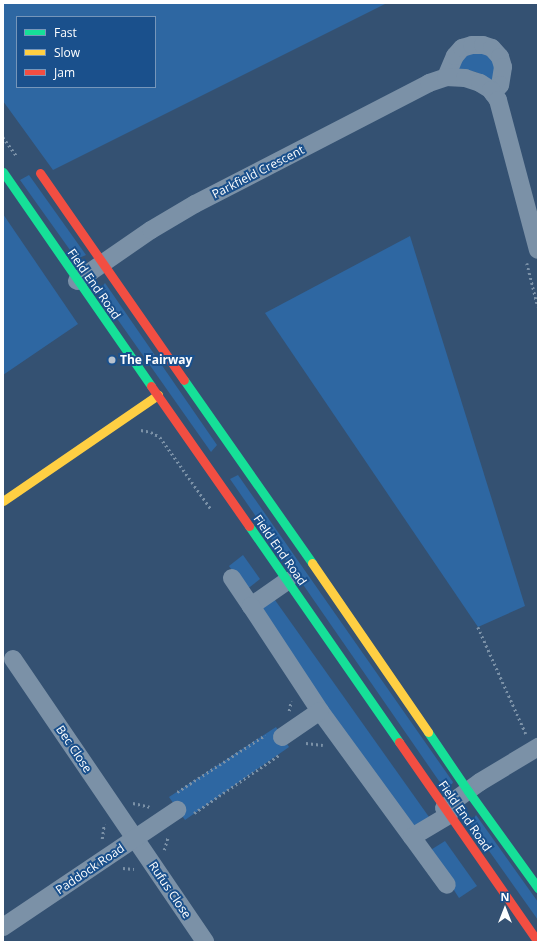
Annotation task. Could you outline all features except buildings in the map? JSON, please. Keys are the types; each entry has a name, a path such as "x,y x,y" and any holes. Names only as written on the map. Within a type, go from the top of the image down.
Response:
{"street":[{"path":"446,77 455,56 462,48 472,45 483,45 492,48 500,57 503,67 500,84 494,93 498,100 531,253"},
{"name":"Parkfield Crescent","path":"77,281 151,230 195,204 429,83 446,77 465,78 480,83 494,93"},
{"name":"Field End Road","path":"3,172 77,281 158,395 538,942"},
{"path":"40,173 468,791 538,888"},
{"path":"3,501 158,395"},
{"path":"232,578 320,711 447,885"},
{"path":"251,606 287,581"},
{"name":"Bec Close","path":"13,659 134,838"},
{"path":"278,740 320,711"},
{"path":"412,837 447,811 468,791 535,748"},
{"name":"Paddock Road","path":"3,927 182,806"},
{"name":"Rufus Close","path":"134,838 205,942"}],"path":[{"path":"531,253 538,307"},
{"path":"478,627 535,748"},
{"path":"182,806 278,740"},
{"path":"182,806 278,740"},
{"path":"300,742 328,746"}],"shaded area":[{"path":"3,3 387,3 53,170 3,101"},
{"path":"483,50 497,64 495,82 476,72 456,69 466,52"},
{"path":"29,175 86,255 79,258 75,257 20,180"},
{"path":"3,214 78,324 3,375"},
{"path":"410,236 525,606 478,627 265,313"},
{"path":"105,283 217,445 211,452 99,293 100,289"},
{"path":"238,475 453,782 452,784 447,785 439,781 230,479"},
{"path":"243,555 260,579 246,590 229,566"},
{"path":"270,593 434,824 412,837 251,606"},
{"path":"276,727 289,747 185,820 169,797"},
{"path":"476,815 538,902 538,920 470,824"},
{"path":"445,841 477,886 459,898 429,851"}],"traffic: fast":[{"path":"3,172 151,386"},
{"path":"184,380 312,563"},
{"path":"249,526 399,742"},
{"path":"428,732 468,791 538,888"}],"traffic: slow":[{"path":"3,501 158,395"},
{"path":"312,563 428,732"}],"traffic: jam":[{"path":"40,173 184,380"},
{"path":"151,386 249,526"},
{"path":"399,742 538,942"}],"place":[{"name":"The Fairway","path":"112,360"}]}
